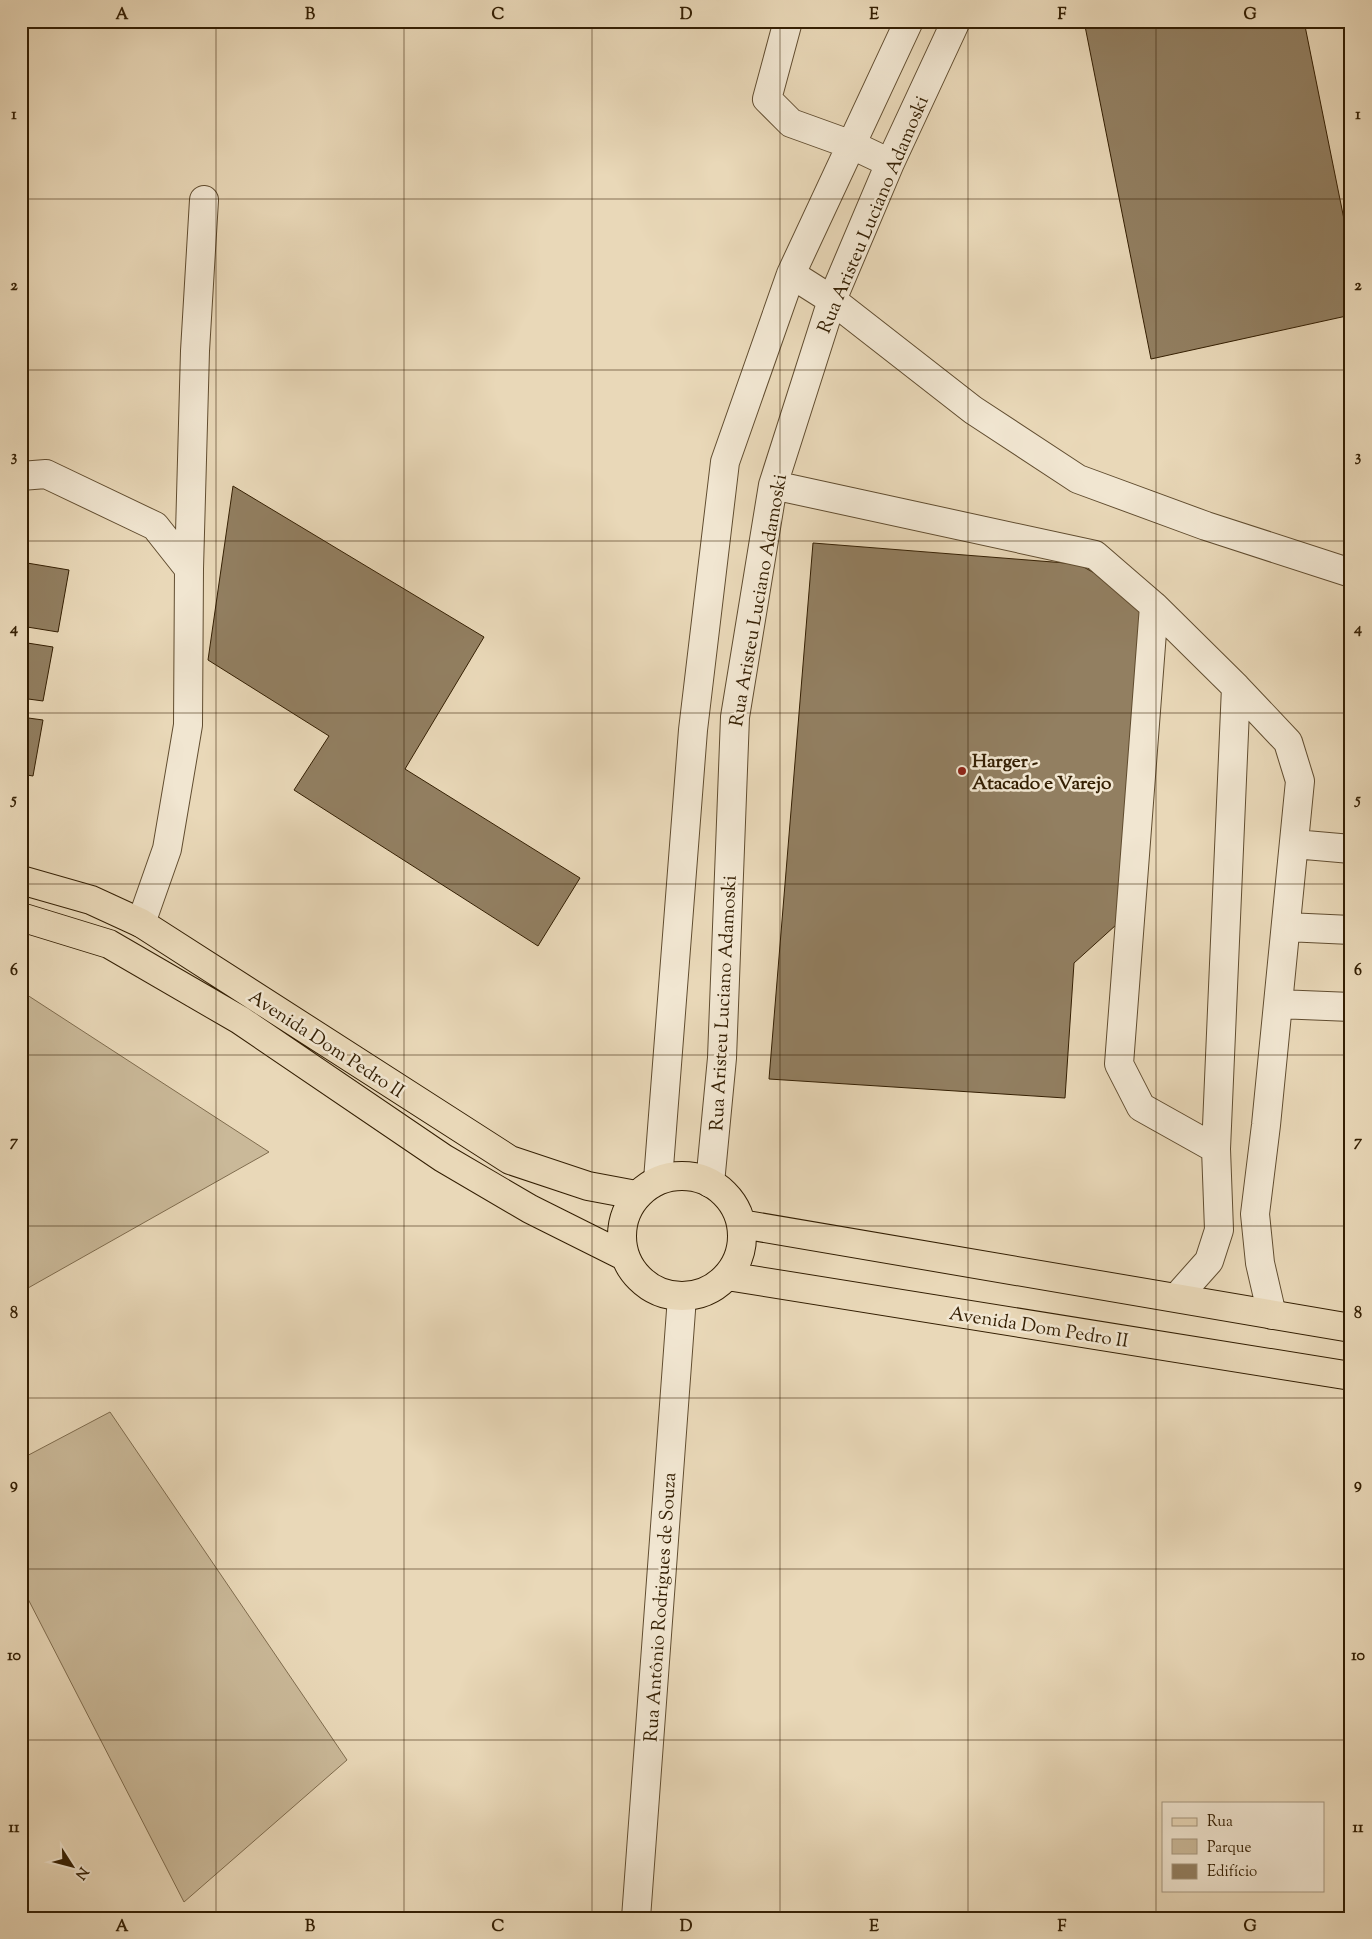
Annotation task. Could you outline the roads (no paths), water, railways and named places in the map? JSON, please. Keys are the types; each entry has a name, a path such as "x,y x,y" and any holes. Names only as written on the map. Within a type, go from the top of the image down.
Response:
{"main road":[{"name":"Avenida Dom Pedro II","path":"21,880 91,900 141,923 510,1160 588,1186 636,1195"},
{"name":"Avenida Dom Pedro II","path":"21,917 109,944 240,1020 442,1158 530,1209 624,1256"},
{"path":"684,1175 710,1182 730,1200 741,1224 740,1251 727,1276 707,1291 682,1297 657,1292 636,1278 624,1256 622,1224 636,1195 658,1180 684,1175"},
{"path":"741,1224 1351,1328"},
{"name":"Avenida Dom Pedro II","path":"727,1276 1351,1376"}],"street":[{"path":"788,21 767,98 791,123 852,145 890,163"},
{"path":"658,1180 693,730 725,462 791,274 909,21"},
{"name":"Rua Aristeu Luciano Adamoski","path":"710,1182 722,1058 735,717 773,485 832,300 890,163 956,21"},
{"path":"141,923 166,849 188,726 189,569 195,350 204,200"},
{"path":"791,274 832,300 974,410 1078,479 1206,526 1351,573"},
{"path":"21,476 46,474 155,526 189,569"},
{"path":"773,485 1095,555 1154,606 1236,687 1288,742 1300,781 1256,1214 1260,1263 1272,1315"},
{"path":"1154,606 1119,1064 1141,1107 1216,1149"},
{"path":"1177,1297 1209,1261 1219,1230 1216,1149 1236,687"},
{"path":"1294,844 1351,850"},
{"path":"1286,927 1351,930"},
{"path":"1278,1004 1351,1007"},
{"name":"Rua Antônio Rodrigues de Souza","path":"636,1918 682,1297"}],"place":[{"name":"Harger - Atacado e Varejo","path":"962,771"}]}
